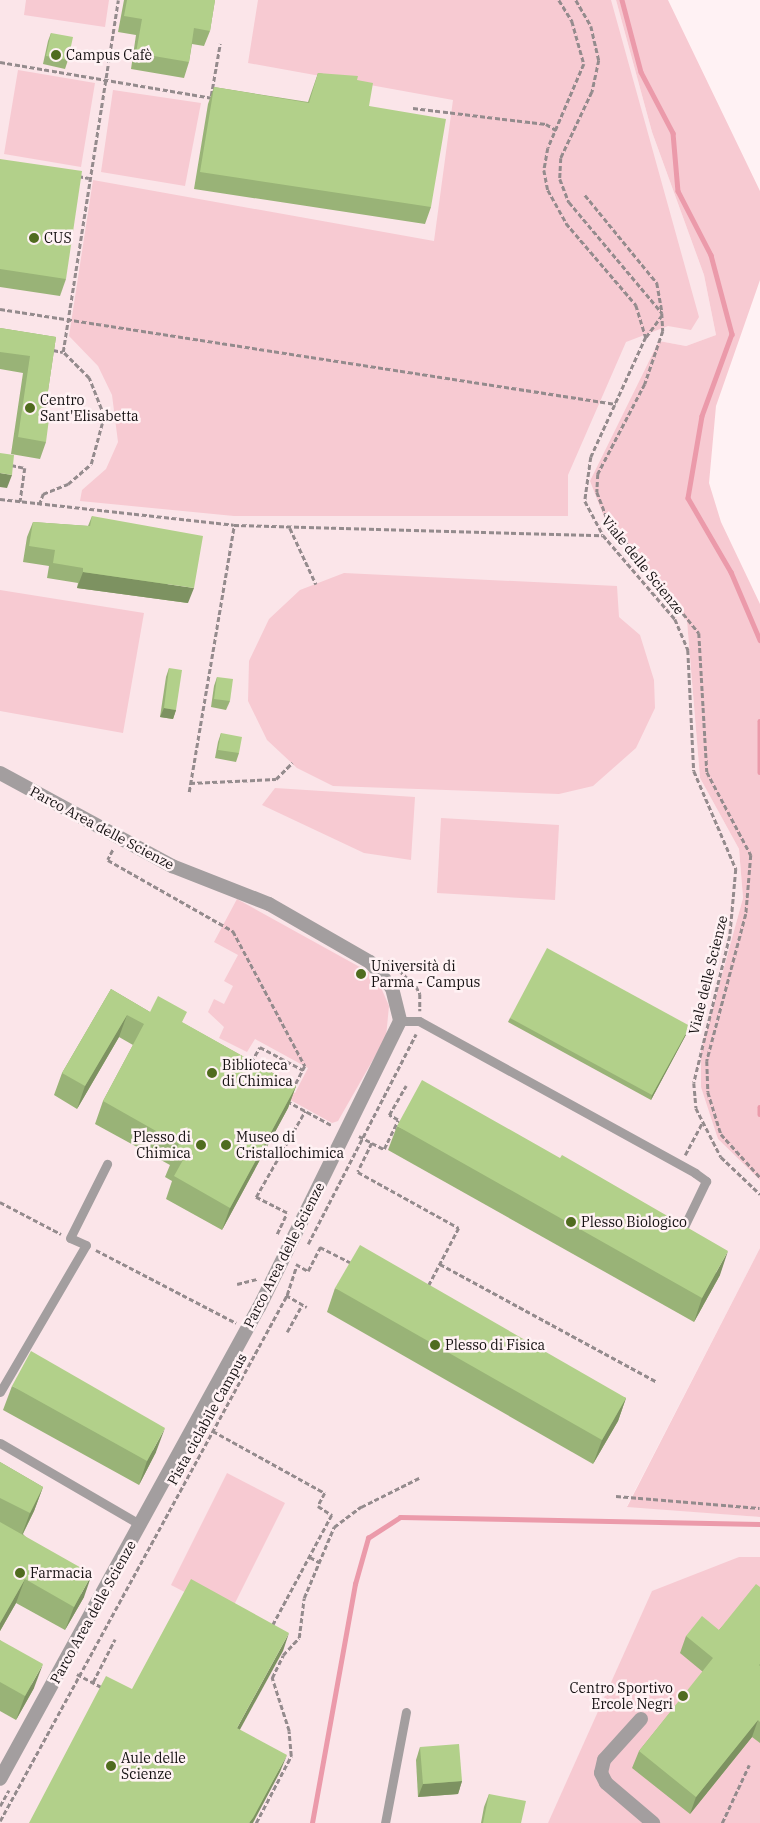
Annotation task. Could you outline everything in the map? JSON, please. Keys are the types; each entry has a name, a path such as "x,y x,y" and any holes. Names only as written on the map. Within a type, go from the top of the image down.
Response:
{"street":[{"name":"Parco Area delle Scienze","path":"0,773 172,866 268,904 370,962 392,988 400,1021 347,1131 263,1282 247,1329 0,1779"},
{"path":"641,1719 604,1760 601,1773 606,1783 653,1823"}],"lane":[{"path":"400,1021 419,1021 680,1165 706,1182 675,1244"},
{"path":"0,1392 86,1245 70,1238 106,1164"},
{"path":"0,1443 141,1525"},
{"path":"386,1823 406,1712"}],"path":[{"path":"63,352 66,322 118,0"},
{"path":"559,0 575,28 584,64 575,94 556,130 544,170 548,190 566,222 636,305 646,337"},
{"path":"576,0 591,26 599,60 592,92 561,158 560,179 568,202 662,314"},
{"path":"211,97 220,44"},
{"path":"0,62 105,78 220,99"},
{"path":"412,108 546,124 556,130"},
{"path":"71,174 89,178"},
{"path":"585,196 657,283 662,314 657,356 598,474 597,492 608,520 699,633 708,772 751,855 746,914 707,1061 708,1092 721,1134 760,1177"},
{"path":"0,309 66,322 616,404"},
{"name":"Viale delle Scienze","path":"662,314 646,337 584,480 584,501 603,536 675,619 684,636 694,771 736,869 730,936 694,1083 702,1123 721,1157 760,1194"},
{"path":"39,505 43,494 68,484 92,464 104,416 90,378 63,352 45,349"},
{"path":"8,464 25,468 20,502"},
{"path":"0,499 39,505 234,525 603,536"},
{"path":"190,792 234,525"},
{"path":"290,528 316,584"},
{"path":"190,783 276,779 292,763"},
{"path":"118,867 233,931 303,1070"},
{"path":"306,1248 364,1139 419,1021"},
{"path":"250,1064 260,1047 303,1070"},
{"path":"288,1089 292,1090 303,1070"},
{"path":"286,1094 283,1098 384,1149 398,1120 389,1115 406,1085"},
{"path":"273,1242 287,1213 256,1197 305,1110"},
{"path":"680,1165 702,1123"},
{"path":"372,1143 358,1172 459,1228 427,1290"},
{"path":"0,1202 70,1238"},
{"path":"86,1245 247,1329"},
{"path":"290,1261 308,1271 320,1247 363,1268"},
{"name":"Pista ciclabile Campus","path":"0,1820 287,1296 297,1264 302,1256"},
{"path":"440,1264 657,1382"},
{"path":"260,1272 263,1282"},
{"path":"237,1284 263,1282 307,1307"},
{"path":"287,1332 303,1305"},
{"path":"212,1431 326,1493 318,1506 332,1515 270,1630"},
{"path":"256,1823 291,1756 289,1731 272,1678 283,1655 299,1638 304,1598 334,1527 361,1507 418,1478"},
{"path":"616,1496 760,1508"},
{"path":"310,1557 319,1562"},
{"path":"93,1682 115,1639"},
{"path":"74,1672 108,1691"},
{"path":"722,1823 749,1765"},
{"path":"252,1813 260,1818"}],"shaded area":[{"name":"Università di Parma - Campus","path":"0,0 616,0 652,132 704,275 716,335 686,346 659,341 644,375 605,519 687,620 700,778 739,849 743,898 701,1051 718,1139 760,1180 760,1248 627,1506 760,1517 760,1557 739,1557 548,1823 0,1823"},
{"path":"26,0 109,0 105,27 24,15"},
{"path":"258,0 611,0 699,317 691,330 668,326 626,342 568,475 568,516 234,516 80,501 82,490 106,469 118,442 112,395 98,366 69,336 93,180 434,241 453,100 248,63"},
{"path":"616,0 668,0 760,191 760,280 716,406 709,483 721,522 760,604 760,1180 718,1139 701,1087 701,1051 743,898 739,849 700,778 687,621 605,519 590,481 659,341 686,346 716,335 704,275 652,132"},
{"path":"18,70 95,83 81,167 4,154"},
{"path":"113,90 201,103 185,186 101,172"},
{"path":"344,573 617,586 619,617 640,635 654,680 655,708 636,748 593,786 559,794 333,786 297,768 267,740 248,701 249,661 269,619 300,590"},
{"path":"0,590 144,613 123,733 0,711"},
{"path":"275,788 415,797 411,860 364,853 262,805"},
{"path":"441,818 559,825 555,900 437,893"},
{"path":"237,899 376,976 389,1006 386,1037 338,1121 332,1123 285,1097 289,1091 295,1093 308,1068 255,1039 247,1052 219,1038 224,1027 208,1012 214,999 224,1004 233,986 224,981 238,955 214,942"},
{"path":"760,1248 760,1517 627,1507"},
{"path":"227,1473 285,1503 229,1615 171,1585"},
{"name":"Centro Sportivo Ercole Negri","path":"739,1557 760,1557 760,1823 548,1823 652,1591"}],"building":[{"path":"127,0 215,0 210,31 194,28 189,62 136,53 142,19 124,16"},
{"path":"51,33 73,37 68,60 46,56"},
{"path":"318,73 358,76 357,80 373,83 369,106 446,119 431,207 200,172 214,87 309,103"},
{"name":"CUS","path":"0,159 82,171 66,279 0,269"},
{"path":"0,328 56,337 44,418 49,419 46,442 18,437 30,356 0,352"},
{"path":"0,453 14,455 12,475 0,473"},
{"path":"92,516 203,536 194,588 83,572 83,568 53,563 55,550 29,546 33,522 90,526"},
{"path":"169,668 182,670 176,710 164,708"},
{"path":"217,677 233,679 230,701 214,699"},
{"path":"221,733 242,737 239,753 218,750"},
{"path":"547,948 690,1026 652,1095 510,1018"},
{"name":"Plesso di Chimica","path":"111,989 150,1012 158,996 187,1012 182,1022 296,1086 230,1208 174,1176 183,1160 173,1154 179,1144 103,1101 144,1024 127,1015 85,1086 62,1073"},
{"path":"422,1080 560,1158 562,1155 728,1251 702,1298 397,1126"},
{"path":"360,1245 626,1398 602,1440 335,1288"},
{"path":"31,1351 165,1428 147,1461 12,1386"},
{"path":"0,1462 43,1487 30,1513 0,1498"},
{"path":"0,1522 92,1574 74,1607 25,1579 0,1623"},
{"path":"191,1579 289,1633 237,1728 287,1755 253,1818 249,1823 29,1823 106,1676 132,1689"},
{"path":"756,1584 760,1587 760,1722 758,1720 696,1797 639,1751 713,1658 686,1636 702,1616 719,1630"},
{"path":"0,1640 43,1664 25,1696 0,1682"},
{"path":"459,1744 462,1781 423,1784 420,1747"},
{"path":"489,1794 526,1801 521,1823 483,1823"}],"waterway":[{"path":"622,0 641,72 673,133 678,191 711,255 732,334 702,416 688,498 731,572 760,640"},
{"path":"760,721 760,772"},
{"path":"760,1107 760,1114"},
{"path":"312,1823 355,1584 368,1538 400,1517 760,1524"}],"place":[{"name":"Campus Cafè","path":"56,55"},
{"name":"CUS","path":"34,238"},
{"name":"Centro Sant'Elisabetta","path":"30,408"},
{"name":"Università di Parma - Campus","path":"361,974"},
{"name":"Biblioteca di Chimica","path":"212,1073"},
{"name":"Plesso di Chimica","path":"201,1145"},
{"name":"Museo di Cristallochimica","path":"226,1145"},
{"name":"Plesso Biologico","path":"571,1222"},
{"name":"Plesso di Fisica","path":"435,1345"},
{"name":"Farmacia","path":"20,1573"},
{"name":"Centro Sportivo Ercole Negri","path":"683,1696"},
{"name":"Aule delle Scienze","path":"111,1766"}]}
